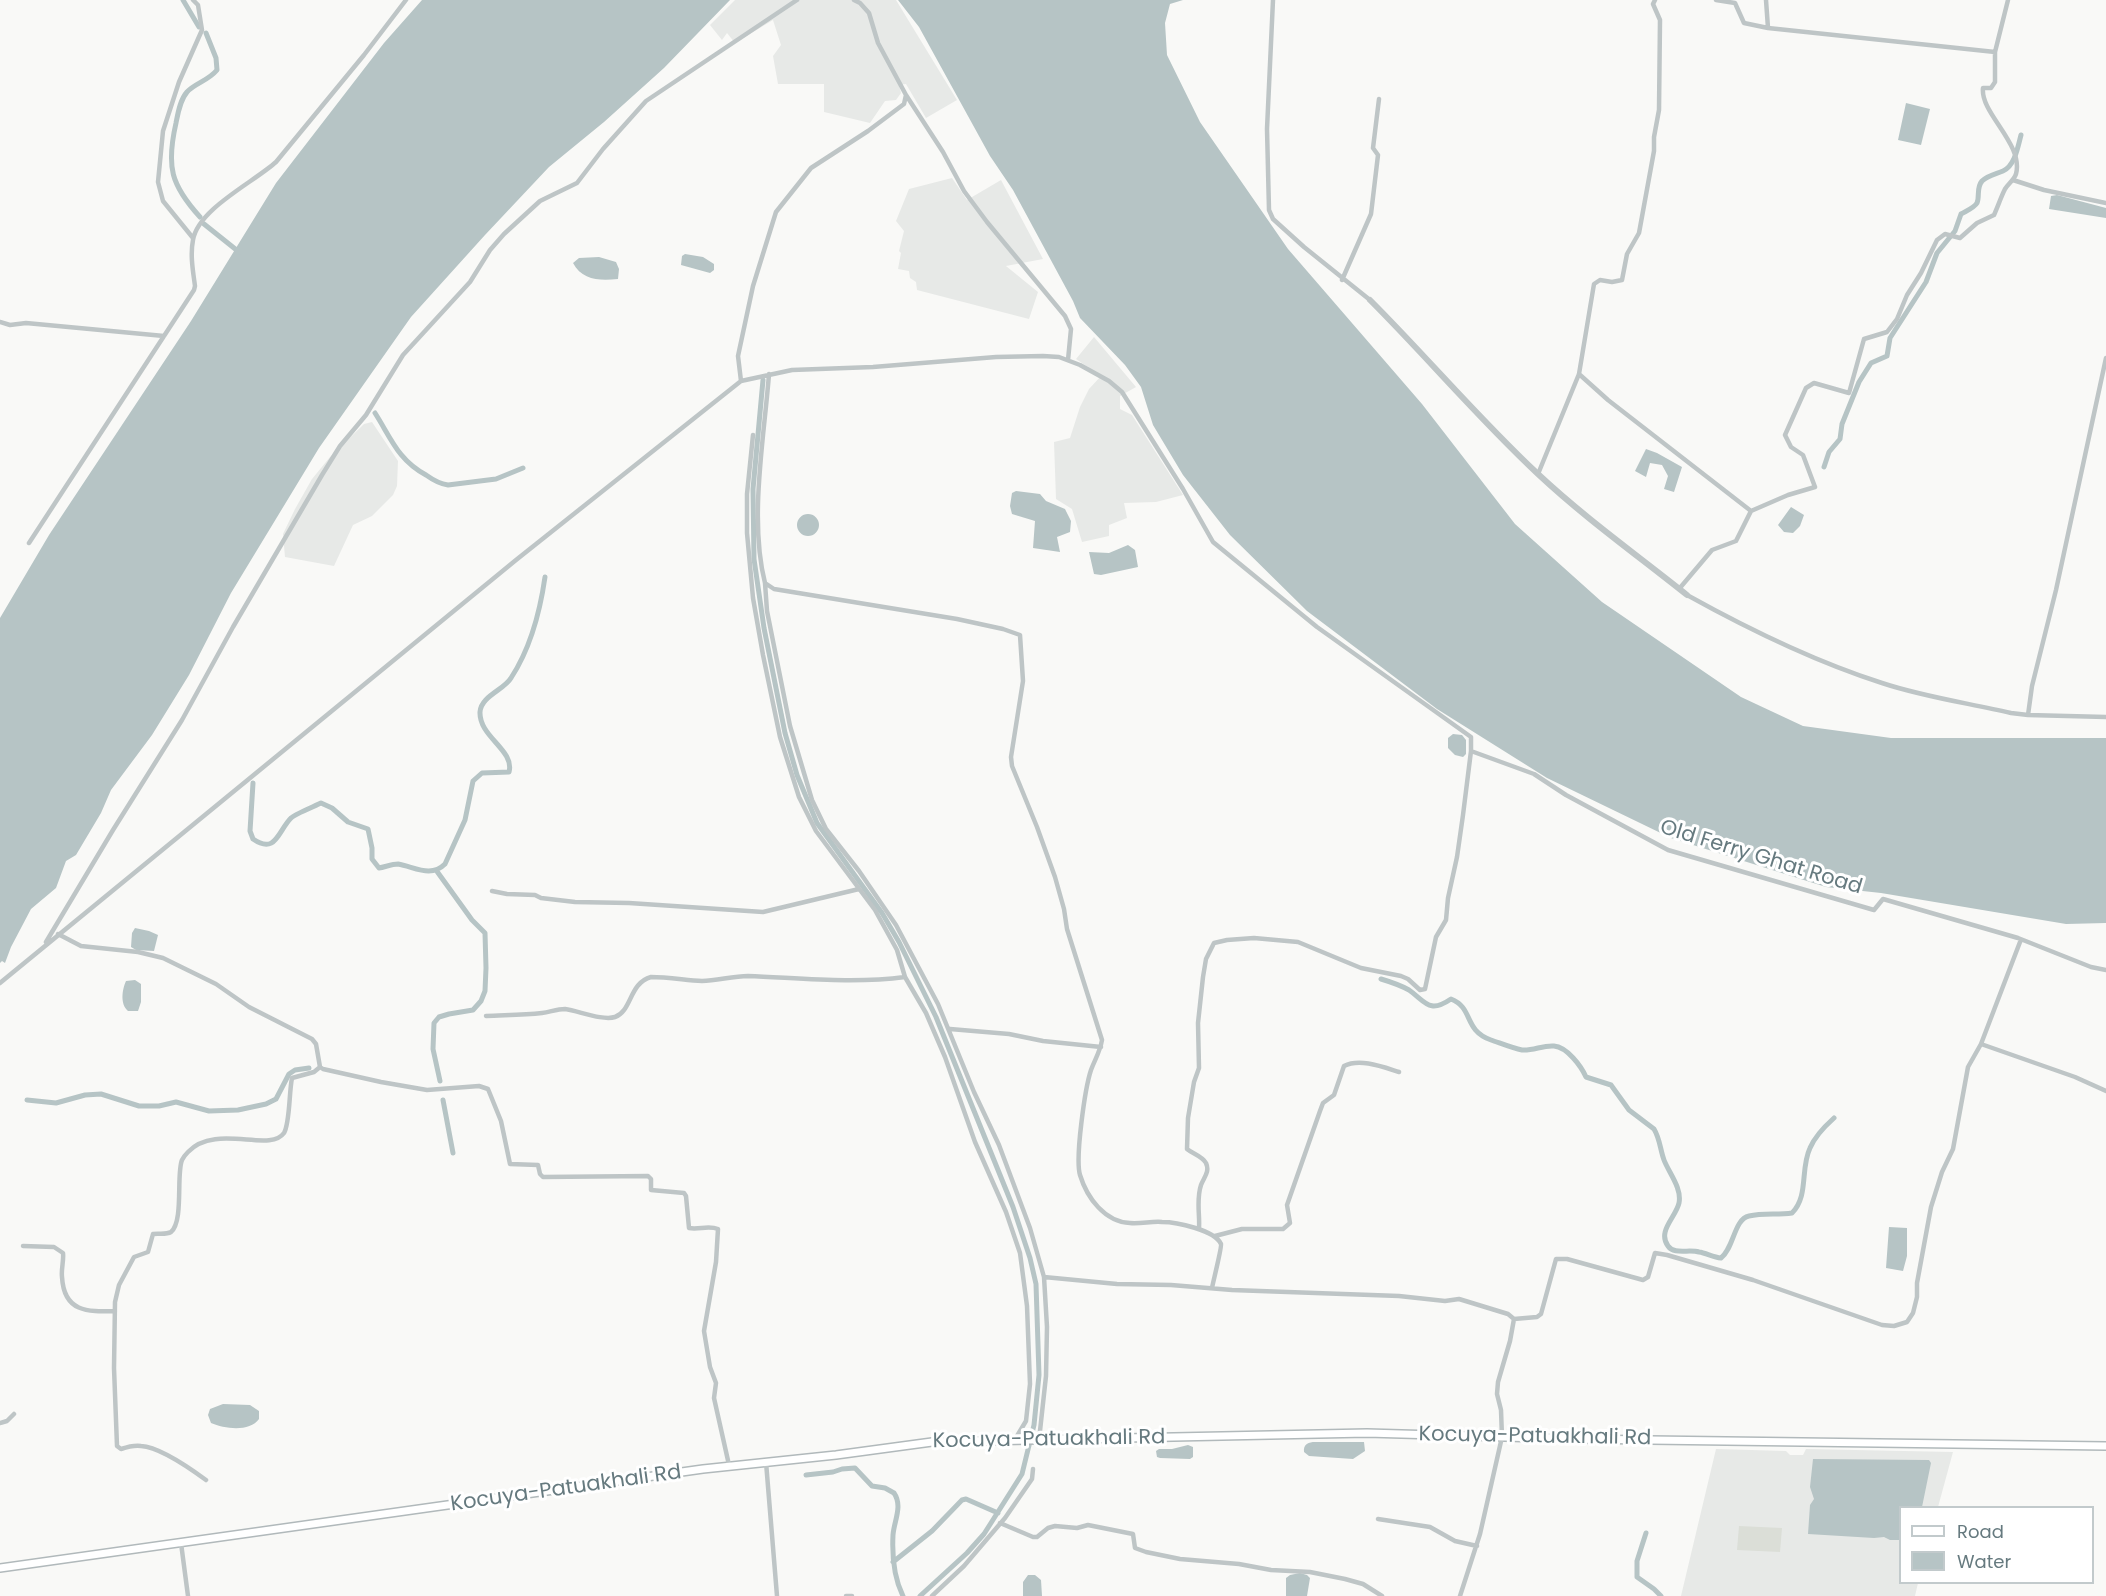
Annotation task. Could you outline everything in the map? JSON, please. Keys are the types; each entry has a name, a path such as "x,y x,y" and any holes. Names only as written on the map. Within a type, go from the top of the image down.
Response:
{"main road":[{"name":"Kocuya-Patuakhali Rd","path":"0,1568 729,1466 932,1442 1368,1433 2106,1446"}],"street":[{"path":"193,0 198,5 202,30 179,82 163,131 158,182 163,201 193,238"},
{"path":"29,543 165,336 195,286 192,264 193,238 200,224 224,201 263,174 276,162 406,0"},
{"path":"43,946 182,720 233,627 340,446 366,415 403,356 470,282 490,250 504,234 540,201 577,183 603,149 646,101 797,0"},
{"path":"854,0 860,3 868,13 878,43 906,95 943,152 964,191 1065,316 1071,329 1068,360"},
{"path":"1273,0 1267,129 1269,210 1273,219 1342,280 1370,300 1538,474 1603,530 1687,595 1760,635 1798,652 1884,684 2028,715 2106,717"},
{"path":"1538,474 1579,374 1594,284 1600,280 1612,282 1622,280 1627,254 1639,233 1659,110 1660,20 1653,4 1654,0"},
{"path":"1716,0 1735,3 1744,22 1768,28 1995,52"},
{"path":"1766,0 1768,28"},
{"path":"1680,589 1712,550 1736,540 1751,511 1788,495 1815,487 1803,454 1791,447 1785,435 1806,388 1814,383 1849,393 1864,339 1887,332 1897,319 1906,295 1921,273 1937,240 1944,234 1958,239 1963,237 1977,223 1994,215 2002,195 2016,174 2017,160 2005,133 1982,96 1983,88 1991,88 1995,82 1995,52 2008,0"},
{"path":"741,381 738,356 753,286 776,212 811,168 868,131 904,104 906,95"},
{"path":"1342,280 1371,214 1378,155 1372,148 1379,99"},
{"path":"2013,180 2044,190 2106,203"},
{"path":"0,322 10,325 26,323 165,336"},
{"path":"0,983 516,560 741,381 792,370 873,368 996,357 1059,357 1109,381 1122,392 1183,489 1213,542 1317,627 1471,737 1462,826 1446,920 1436,937 1425,989 1420,990 1401,976 1360,968 1298,942 1254,938 1227,940 1214,943 1211,947 1203,976 1198,1023 1199,1068 1194,1082 1187,1130 1187,1149 1204,1160 1207,1167 1198,1202 1199,1228"},
{"path":"2028,715 2032,686 2056,590 2106,358"},
{"path":"769,374 758,517 759,541 766,611 790,726 812,800 826,829 900,930 950,1029 1024,1210 1044,1277 1047,1343 1038,1440"},
{"path":"1579,374 1608,400 1751,511"},
{"path":"753,435 747,494 748,557 761,646 780,737 806,814 885,925 899,955 905,977 926,1013 945,1057 975,1142 1006,1212 1020,1253 1028,1306 1030,1384 1026,1421 1017,1440"},
{"path":"765,583 774,589 882,608 935,614 1003,628 1020,635 1023,681 1011,757 1012,766 1055,877 1074,954 1102,1040 1086,1091 1079,1153 1080,1174 1093,1203 1103,1212 1121,1222 1162,1222 1199,1228 1215,1236 1221,1244 1221,1251 1212,1288"},
{"name":"Old Ferry Ghat Road","path":"1471,751 1534,774 1566,795 1668,850 1874,910 1882,899 2018,938 2091,967 2106,970"},
{"path":"492,891 536,895 541,898 575,903 629,903 764,912 859,890"},
{"path":"58,934 81,946 138,952 164,958 194,973 227,991 249,1007 312,1039 316,1044 320,1067"},
{"path":"1044,1277 1117,1284 1399,1296 1445,1301 1459,1299 1508,1314 1514,1319 1537,1317 1541,1314 1556,1259 1567,1259 1643,1280 1648,1277 1655,1253 1753,1280 1882,1325 1894,1326 1907,1322 1913,1313 1917,1297 1917,1283 1932,1207 1942,1172 1953,1149 1968,1067 1981,1044 2020,942"},
{"path":"486,1016 546,1013 561,1009 599,1017 618,1016 633,988 645,978 651,977 700,981 745,976 788,980 905,977"},
{"path":"950,1029 1009,1034 1042,1041 1101,1047"},
{"path":"1981,1044 2075,1077 2106,1091"},
{"path":"1215,1236 1242,1229 1282,1229 1290,1223 1287,1205 1300,1164 1323,1103 1334,1095 1344,1066 1360,1063 1399,1072"},
{"path":"206,1480 181,1461 148,1447 118,1448 115,1311 118,1285 136,1255 148,1252 153,1234 169,1233 173,1229 180,1200 182,1160 186,1155 204,1140 218,1138 269,1140 280,1136 286,1125 292,1078 314,1072 320,1067"},
{"path":"320,1067 381,1082 427,1090 479,1086 488,1089 501,1121 510,1164 538,1165 543,1177 648,1176 651,1179 651,1190 684,1193 689,1228 712,1226 718,1229 716,1263 704,1331 710,1367 716,1383 714,1398 729,1466"},
{"path":"23,1246 54,1247 63,1252 61,1269 63,1285 68,1300 80,1310 115,1311"},
{"path":"1460,1596 1477,1546 1502,1437 1501,1410 1497,1394 1514,1319"},
{"path":"0,1423 7,1421 14,1414"},
{"path":"766,1462 777,1596"},
{"path":"932,1596 964,1566 1000,1523 1032,1479 1033,1469"},
{"path":"1378,1519 1430,1527 1455,1541 1477,1546"},
{"path":"1000,1523 1033,1537 1055,1526 1077,1528 1088,1525 1119,1530 1133,1534 1135,1548 1146,1552 1201,1562 1310,1572 1363,1584 1382,1596"},
{"path":"181,1543 188,1596"},
{"path":"846,1596 852,1596"}],"shaded area":[{"path":"735,0 896,0 957,100 926,118 906,84 899,85 901,93 896,100 885,101 870,123 824,112 824,84 778,84 773,56 781,45 773,20 735,43 727,33 722,40 710,25"},
{"path":"952,178 967,200 1001,180 1043,259 1006,266 1038,292 1029,319 917,290 916,282 910,278 909,271 898,269 901,253 899,251 904,231 896,221 909,189"},
{"path":"1094,337 1136,387 1120,396 1120,409 1132,415 1183,495 1156,502 1124,503 1127,518 1109,525 1109,536 1082,542 1072,509 1056,499 1054,442 1070,438 1080,407 1089,389 1101,376 1076,359"},
{"path":"372,422 398,461 397,486 393,495 372,516 353,525 334,566 285,557 283,534 312,479 330,457 364,424"},
{"path":"1716,1449 1786,1451 1790,1455 1803,1455 1806,1449 1953,1452 1938,1506 1899,1506 1899,1584 1918,1584 1915,1596 1681,1596"},
{"path":"1739,1526 1782,1528 1780,1552 1737,1550"}],"water":[{"path":"422,0 730,0 664,68 549,167 411,317 319,448 231,593 189,675 152,735 111,790 101,813 76,855 66,861 56,888 31,909 5,963 2,961 0,963 0,618 49,535 191,321 276,183 384,43"},
{"path":"898,0 1183,0 1170,4 1165,23 1167,55 1200,122 1288,249 1422,404 1515,524 1602,602 1741,697 1803,726 1891,738 2106,738 2106,923 2066,924 1881,893 1826,887 1671,838 1547,778 1437,709 1307,611 1230,535 1183,475 1153,425 1141,387 1125,365 1080,318 1013,190 990,156 919,27"},
{"path":"1906,103 1930,109 1921,145 1898,140"},
{"path":"2057,195 2106,208 2106,218 2049,209 2051,196"},
{"path":"685,254 703,257 714,264 714,270 710,273 681,265 682,256"},
{"path":"599,257 616,262 619,269 618,279 604,280 586,276 573,263 579,258"},
{"path":"1646,449 1682,467 1674,492 1664,489 1668,476 1662,465 1650,463 1646,477 1635,471"},
{"path":"1016,491 1040,494 1046,501 1065,509 1071,521 1070,532 1057,537 1060,552 1033,548 1035,521 1012,514 1010,506 1012,493"},
{"path":"1791,507 1804,515 1800,526 1793,533 1784,532 1778,525"},
{"path":"808,514 816,517 819,525 816,533 808,536 800,533 797,525 800,517"},
{"path":"1128,545 1135,550 1138,567 1101,575 1094,574 1089,552 1109,553"},
{"path":"1453,734 1462,735 1466,740 1466,754 1463,757 1455,755 1448,748 1448,738"},
{"path":"135,928 158,935 154,951 136,950 131,947 132,933"},
{"path":"135,980 141,984 141,1002 138,1011 128,1011 122,997 124,988 126,981"},
{"path":"1889,1227 1907,1228 1907,1256 1903,1271 1886,1268"},
{"path":"223,1404 250,1405 259,1411 259,1419 244,1428 223,1427 211,1423 208,1415 210,1409"},
{"path":"1315,1442 1364,1442 1365,1451 1353,1459 1309,1456 1304,1452 1304,1447"},
{"path":"1188,1445 1193,1447 1193,1457 1190,1459 1157,1457 1156,1451 1159,1449"},
{"path":"1813,1459 1929,1460 1931,1463 1922,1506 1899,1506 1899,1540 1884,1537 1808,1534 1810,1505 1814,1499 1810,1487"},
{"path":"1300,1573 1310,1578 1307,1596 1286,1596 1286,1578"},
{"path":"1028,1575 1035,1575 1041,1580 1042,1596 1023,1596 1023,1582"}],"waterway":[{"path":"183,0 199,27"},
{"path":"200,217 177,185 173,174 171,152 179,111 185,95 217,70 216,58 206,33"},
{"path":"1824,467 1829,452 1840,439 1842,424 1859,382 1871,363 1887,356 1890,338 1926,282 1937,253 1955,231 1961,214 1977,203 1979,186 1982,181 2010,165 2021,135"},
{"path":"204,224 239,252"},
{"path":"763,380 753,489 754,559 764,628 785,733 797,775 817,823 882,913 936,1017 1013,1207 1036,1284 1039,1375 1034,1425 1022,1474 984,1534 967,1553 920,1596"},
{"path":"375,413 408,463 439,483 448,485 496,479 523,468"},
{"path":"253,783 250,831 253,839 261,843 272,843 293,817 321,803 332,808 348,822 368,829 372,859 379,868 393,864 428,871 440,868 445,864 465,820 473,781 482,773 509,772 507,757 481,721 481,706 488,697 508,682 524,655 537,617 545,577"},
{"path":"436,870 472,920 485,933 486,968 485,991 481,1001 473,1010 439,1017 434,1023 433,1049 440,1081"},
{"path":"1381,979 1409,990 1428,1005 1438,1006 1451,999 1463,1008 1476,1031 1491,1040 1522,1050 1559,1047 1573,1058 1586,1077 1611,1085 1629,1110 1654,1129 1664,1160 1677,1186 1679,1203 1665,1235 1668,1246 1674,1250 1695,1251 1721,1258 1729,1248 1744,1218 1754,1215 1792,1213 1801,1199 1805,1165 1810,1148 1820,1132 1834,1118"},
{"path":"27,1100 56,1103 85,1095 101,1094 139,1106 159,1106 176,1102 209,1111 238,1110 266,1104 276,1099 289,1074 295,1070 309,1068"},
{"path":"443,1100 453,1153"},
{"path":"806,1475 855,1468 872,1486 885,1488 894,1493 898,1508 893,1535 893,1558 897,1582 903,1596"},
{"path":"893,1562 932,1531 962,1500 966,1499 998,1513"},
{"path":"1646,1533 1637,1561 1637,1577 1661,1596"}]}
